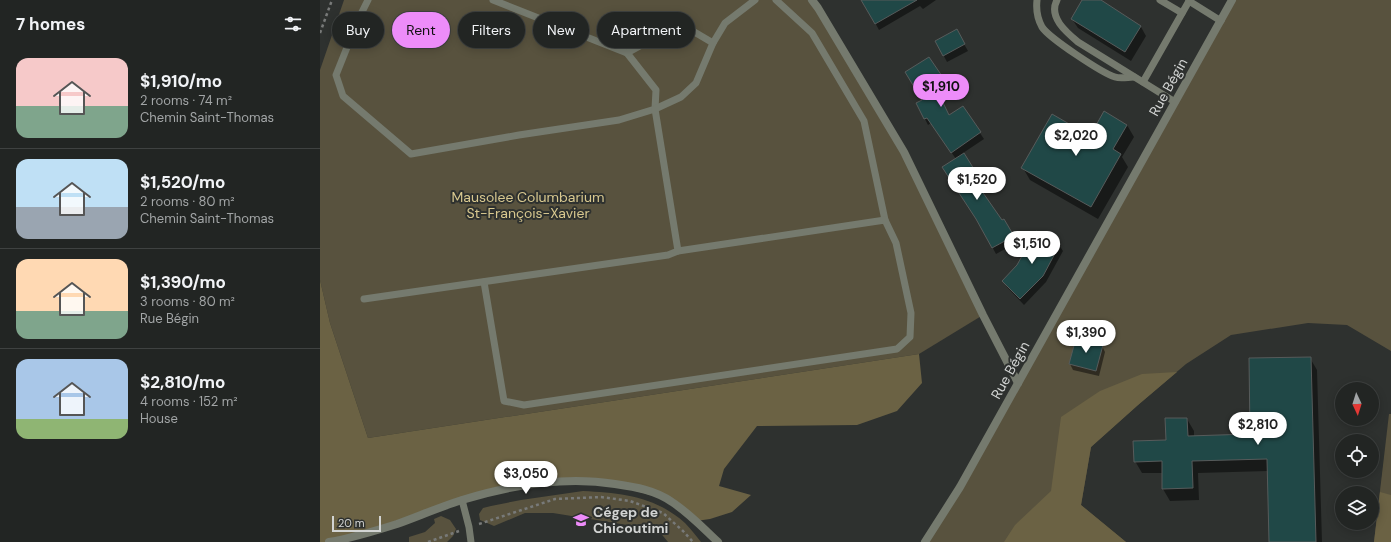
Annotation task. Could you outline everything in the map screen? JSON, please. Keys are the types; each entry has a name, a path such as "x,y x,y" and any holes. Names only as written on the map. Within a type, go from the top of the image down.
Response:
{"street":[{"path":"812,0 904,152 983,315 1018,383"},
{"name":"Rue Bégin","path":"926,542 960,487 1232,0"},
{"path":"329,542 352,538 462,500 513,486 559,481 603,482 643,488 672,501 718,542"}],"lane":[{"path":"368,0 358,20 336,75 344,96 411,154 519,135 619,120 655,109 681,97 696,83 713,43 725,23 755,0"},
{"path":"493,0 627,53 656,90 655,109 678,251"},
{"path":"484,282 504,401 524,405 881,352 897,349 910,337 911,313 896,244 885,220 864,121 812,33 776,0"},
{"path":"1037,0 1038,19 1043,29 1084,59 1116,77 1134,77"},
{"path":"1057,0 1055,4 1055,15 1064,29 1078,42 1175,102"},
{"path":"1160,0 1182,13"},
{"path":"1143,82 1190,1 1221,20"},
{"path":"627,53 660,35 691,30 713,43"},
{"path":"364,299 885,220"},
{"path":"462,500 471,542"}],"path":[{"path":"320,33 332,0"},
{"path":"428,542 555,499 600,497 630,501 662,513 683,531 692,542"}],"green space":[{"name":"Mausolee Columbarium St-François-Xavier","path":"344,0 812,0 904,152 983,315 919,354 368,438 330,323 320,280 320,70 332,35 332,48 384,48 384,12 340,12"},
{"path":"1232,0 1391,0 1391,351 1347,325 1308,323 1231,335 1186,364 1091,447 1081,505 1126,542 925,542"},
{"path":"1389,414 1391,414 1391,542 1374,542 1375,530 1379,530 1379,499"},
{"path":"583,491 624,495 662,507 685,523 701,542 668,542 658,530 553,513 525,513 494,526 480,520 479,514 483,508 521,500"},
{"path":"441,516 450,520 456,529 453,536 447,542 409,542 409,537 425,532 435,523 434,519"}],"shaded area":[{"path":"320,280 330,323 368,438 919,354 922,383 897,411 857,425 757,426 724,469 719,486 751,495 732,512 710,519 696,521 672,501 603,482 513,486 329,542 320,542"},
{"path":"1177,372 1091,447 1081,505 1126,542 1004,542 1015,525 1051,491 1061,417 1100,391 1142,374"},
{"path":"1380,492 1391,495 1391,542 1374,542 1375,530 1379,530"}],"building":[{"path":"861,0 917,0 875,24"},
{"path":"1082,0 1101,0 1141,26 1125,52 1071,19"},
{"path":"957,29 965,44 943,56 935,41"},
{"path":"929,57 942,76 933,82 949,115 963,106 981,132 951,153 927,118 924,119 916,103 922,100 905,72"},
{"path":"1104,111 1127,125 1113,149 1121,154 1091,207 1021,168 1052,114 1090,136"},
{"path":"964,153 977,174 972,177 1002,220 1004,219 1014,236 992,248 976,219 942,167"},
{"path":"1036,231 1060,244 1043,276 1020,299 1002,281 1017,265"},
{"path":"1076,338 1103,345 1096,371 1069,364"},
{"path":"1311,357 1316,542 1269,542 1267,459 1192,461 1193,488 1162,489 1162,461 1134,462 1133,441 1166,440 1165,418 1187,418 1188,436 1250,434 1249,358"}],"place":[{"name":"Cégep de Chicoutimi","path":"581,520"}]}
